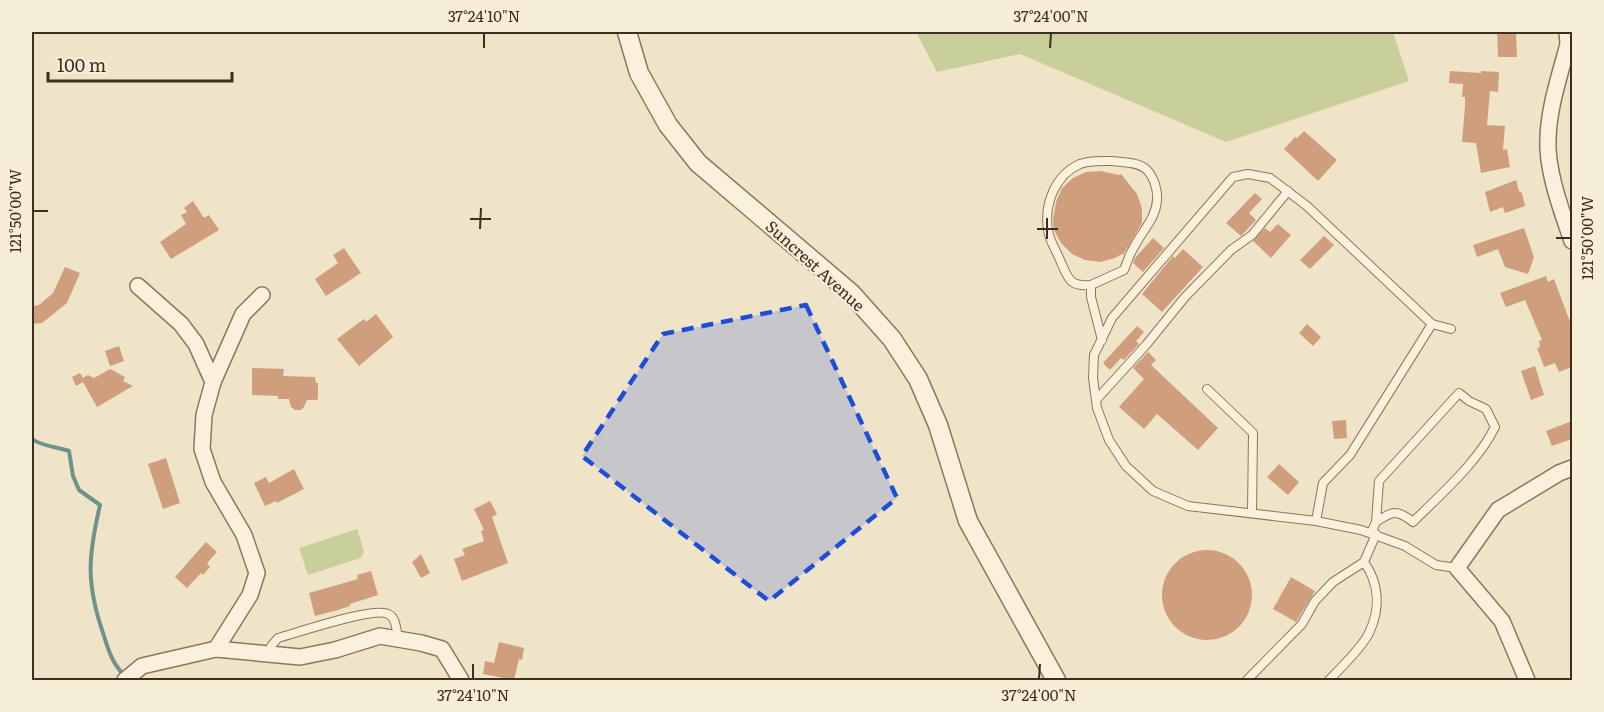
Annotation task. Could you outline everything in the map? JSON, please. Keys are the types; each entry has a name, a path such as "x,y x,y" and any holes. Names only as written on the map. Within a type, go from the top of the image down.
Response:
{"street":[{"name":"Suncrest Avenue","path":"627,32 639,73 668,125 698,163 851,293 892,339 918,379 938,425 968,521 1056,681"},
{"path":"1568,32 1568,44 1549,119 1547,141 1554,180 1572,241"},
{"path":"138,285 181,324 196,344 213,382"},
{"path":"216,649 250,595 257,573 244,535 213,482 202,449 204,415 213,382 243,314 262,295"},
{"path":"1527,681 1502,621 1457,568 1498,510 1559,473 1572,468"},
{"path":"125,681 142,666 216,649 300,657 335,650 380,636 442,648 461,681"}],"lane":[{"path":"1094,161 1119,162 1146,169 1154,180 1158,198 1155,214 1133,248 1124,270 1091,285 1079,286 1068,278 1048,231 1048,207 1052,190 1064,175 1080,164 1094,161"},
{"path":"1451,329 1432,324 1307,206 1288,191 1270,178 1248,174 1233,177 1112,318 1094,356 1093,378 1096,400 1109,440 1126,466 1153,491 1188,506 1316,520 1373,533 1405,546 1436,565 1457,568"},
{"path":"1096,400 1146,345 1185,297 1231,250 1252,235 1288,191"},
{"path":"1091,285 1091,297 1102,340"},
{"path":"1316,520 1323,483 1350,455 1432,324"},
{"path":"1207,389 1253,433 1252,513"},
{"path":"1247,681 1302,624 1316,601 1333,582 1364,562 1376,522 1378,481 1459,393 1486,409 1495,427 1487,443 1413,522 1403,513 1389,513 1376,522"},
{"path":"1329,681 1369,634 1378,599 1373,575 1364,562"},
{"path":"267,654 278,638 372,613 390,614 394,619 398,639"}],"highlighted area":[{"path":"806,305 897,498 769,601 582,456 663,334"}],"green space":[{"path":"916,32 1393,32 1409,81 1226,142 1020,54 937,72"},
{"path":"357,529 364,551 361,558 308,575 299,548"}],"building":[{"path":"1497,32 1516,32 1517,57 1498,57"},
{"path":"1450,71 1499,72 1498,92 1490,91 1487,125 1505,126 1503,150 1507,149 1510,167 1481,173 1476,143 1462,142 1465,106 1465,97 1462,97 1463,84 1449,83"},
{"path":"1304,131 1337,160 1318,181 1284,149"},
{"path":"1101,171 1121,174 1137,194 1142,208 1142,223 1123,255 1100,262 1085,260 1072,254 1061,243 1054,230 1053,220 1056,202 1062,188 1073,178 1086,172"},
{"path":"1516,180 1525,206 1505,213 1503,207 1490,212 1485,192"},
{"path":"1255,193 1262,199 1249,213 1256,220 1241,236 1226,223"},
{"path":"193,201 204,218 209,215 219,230 171,259 160,242 186,224 181,215 187,212 184,208"},
{"path":"1278,224 1291,235 1271,258 1253,241 1265,228 1270,232"},
{"path":"1524,228 1534,257 1528,274 1505,267 1498,249 1477,257 1473,245"},
{"path":"1324,236 1334,245 1310,269 1300,260"},
{"path":"1153,238 1164,248 1143,272 1133,263"},
{"path":"344,248 361,273 326,296 315,279 338,263 333,255"},
{"path":"1183,249 1203,267 1162,312 1142,294 1173,256 1175,258"},
{"path":"65,267 80,273 67,303 42,323 32,324 32,306 39,305 53,293"},
{"path":"1546,276 1548,282 1554,279 1572,327 1572,367 1559,372 1555,363 1544,367 1537,348 1540,347 1539,341 1542,340 1525,300 1506,307 1500,293"},
{"path":"376,314 393,337 359,366 337,339 364,319 366,322"},
{"path":"1307,324 1321,337 1313,346 1299,333"},
{"path":"1137,326 1144,332 1136,341 1139,344 1124,360 1121,358 1110,370 1103,363"},
{"path":"119,346 124,361 110,366 105,351"},
{"path":"1148,352 1156,360 1151,365 1218,428 1198,450 1157,414 1144,429 1119,407 1144,379 1133,368"},
{"path":"1535,366 1544,395 1531,400 1521,371"},
{"path":"252,368 284,369 283,376 315,377 318,383 318,398 307,400 301,410 295,410 291,407 289,399 278,399 278,396 252,395"},
{"path":"110,369 125,377 123,381 133,386 97,407 83,382 76,386 72,377 80,373 83,378 88,375 94,378"},
{"path":"1346,420 1347,438 1334,439 1332,421"},
{"path":"1572,421 1572,439 1552,446 1546,431"},
{"path":"166,458 180,503 163,509 148,464"},
{"path":"1279,464 1299,482 1288,495 1267,477"},
{"path":"294,469 304,489 277,503 276,501 265,506 254,483 266,477 269,483"},
{"path":"490,501 497,514 492,517 508,563 462,581 454,559 465,555 462,549 484,541 481,531 484,530 474,509"},
{"path":"206,542 217,552 207,563 210,567 187,588 175,577"},
{"path":"1207,550 1224,553 1239,563 1249,578 1252,595 1249,612 1239,627 1224,637 1207,640 1190,637 1175,627 1165,612 1162,595 1165,578 1175,563 1190,553"},
{"path":"421,554 430,573 421,578 412,562"},
{"path":"371,571 378,595 315,616 309,593 358,579 357,575"},
{"path":"1291,577 1315,591 1296,622 1273,609"},
{"path":"499,642 524,648 514,680 483,674 485,661 494,663"}],"waterway":[{"path":"32,439 69,451 73,476 79,490 100,505 91,555 91,584 97,615 109,650 116,666 124,675"}]}
